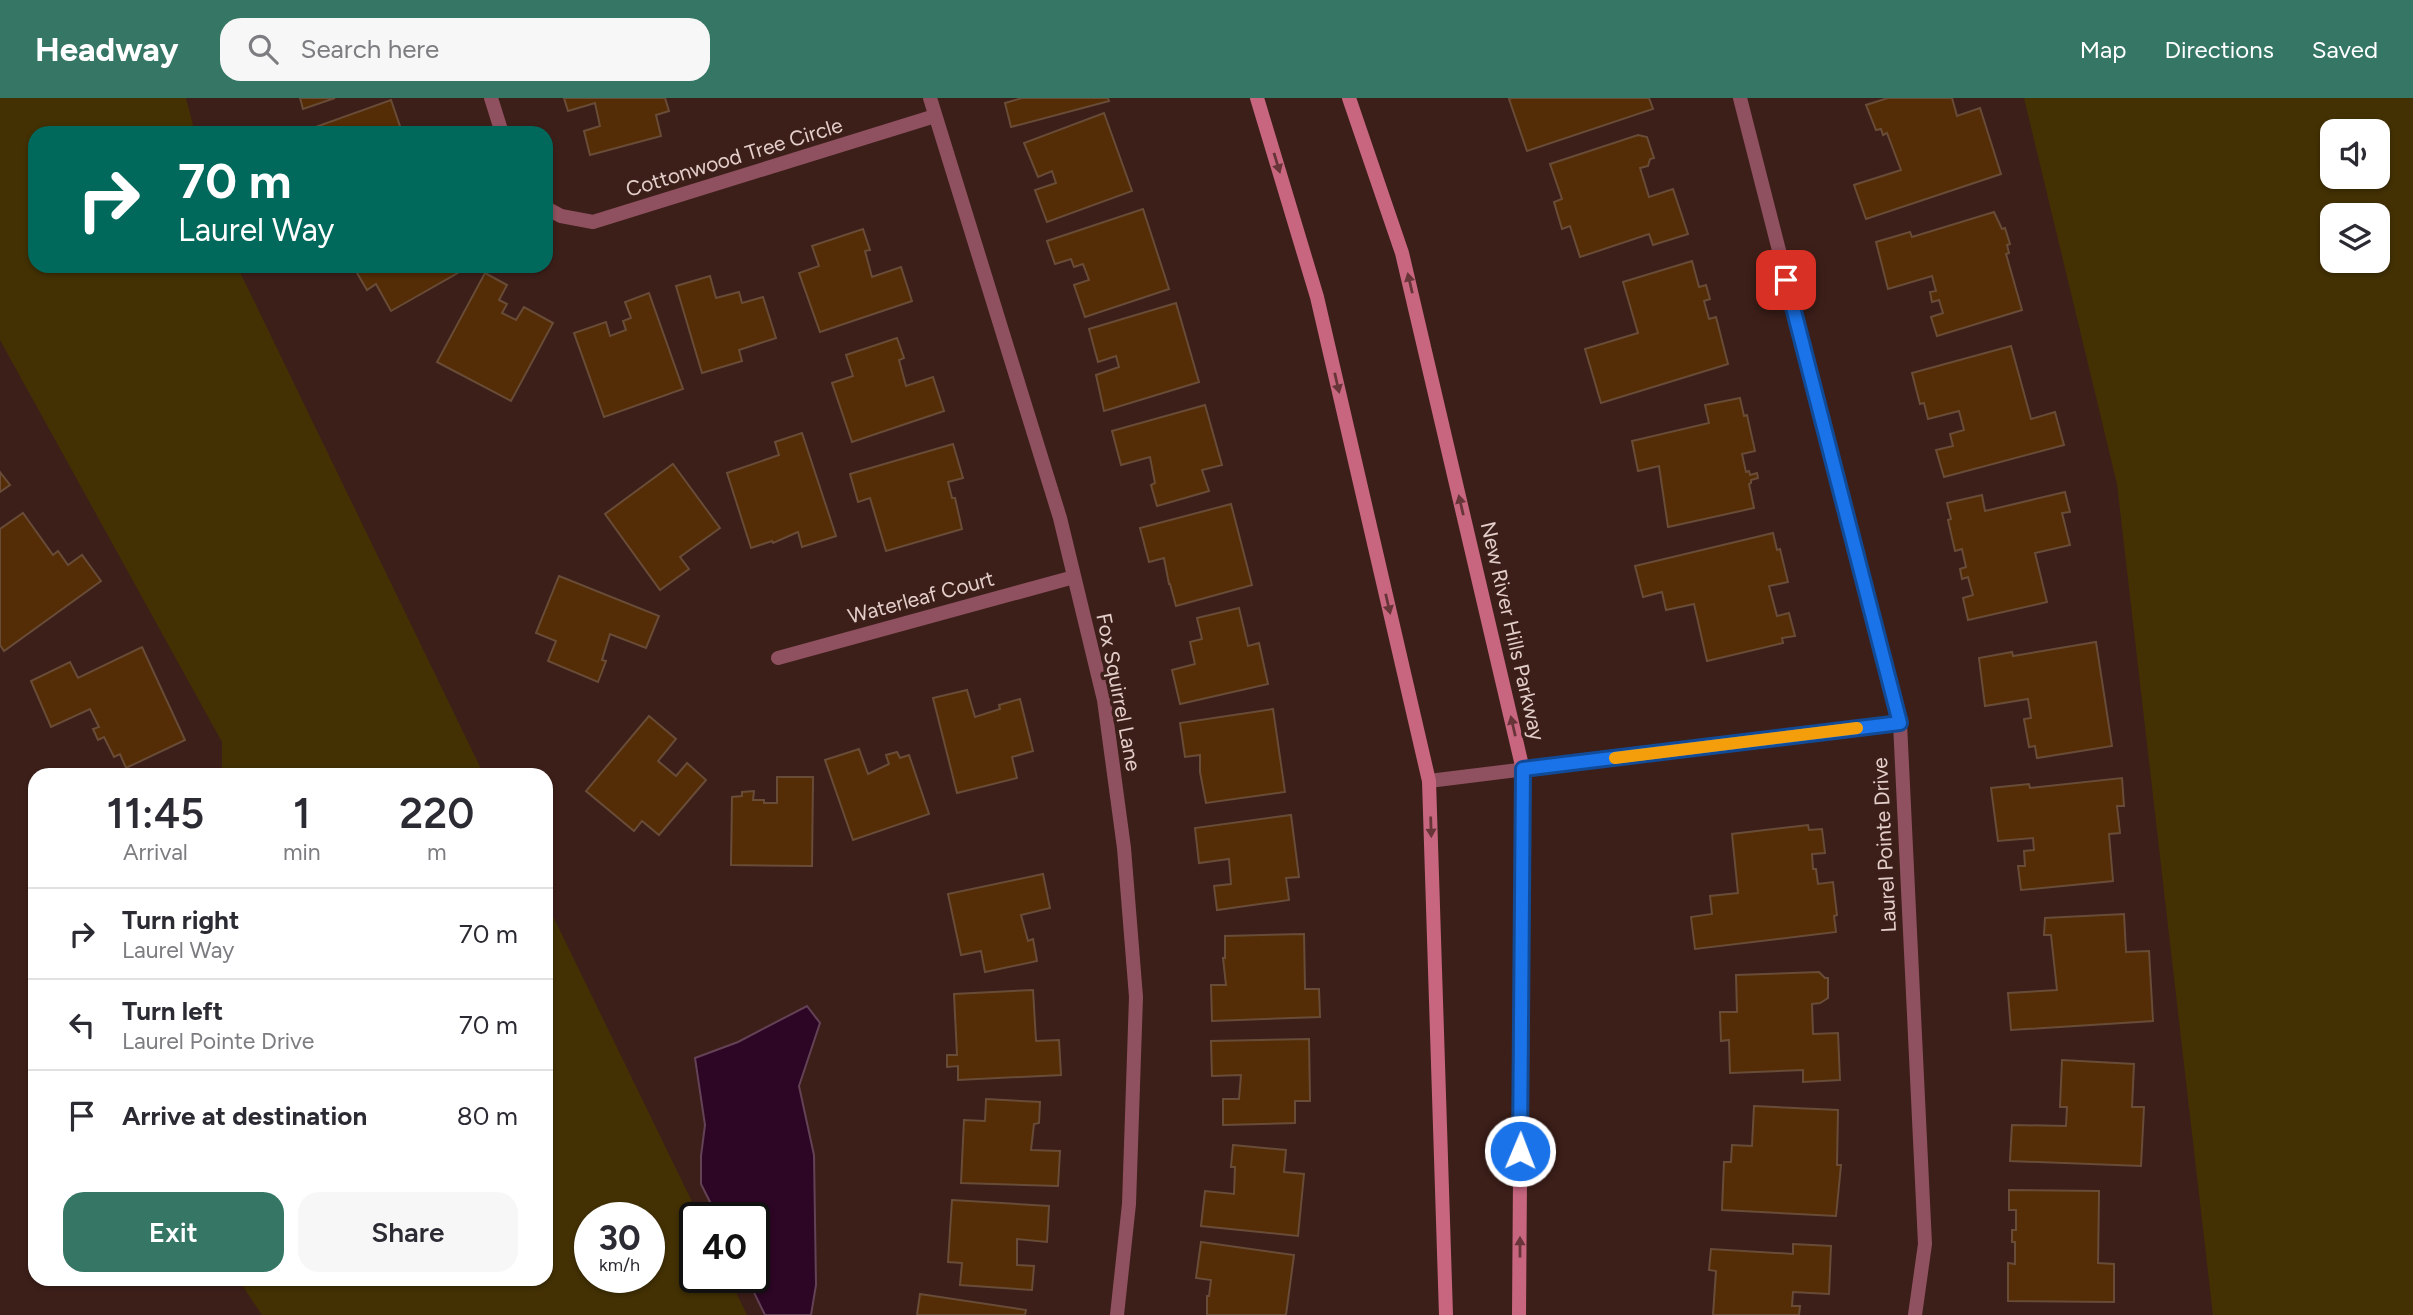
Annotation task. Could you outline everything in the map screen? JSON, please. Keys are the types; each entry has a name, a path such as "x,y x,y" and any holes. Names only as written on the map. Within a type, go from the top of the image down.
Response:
{"street":[{"path":"491,98 500,126"},
{"name":"Fox Squirrel Lane","path":"930,98 1060,518 1104,700 1124,848 1136,997 1129,1205 1117,1315"},
{"path":"1257,98 1317,297 1429,781 1446,1315"},
{"name":"New River Hills Parkway","path":"1349,98 1402,253 1523,769 1519,1315"},
{"name":"Laurel Pointe Drive","path":"1740,98 1900,723 1925,1244 1915,1315"},
{"name":"Cottonwood Tree Circle","path":"553,212 561,216 593,222 935,116"},
{"name":"Waterleaf Court","path":"778,657 1074,577"},
{"path":"1429,781 1900,723"}],"shaded area":[{"path":"0,98 186,98 193,126 28,126 28,273 240,273 481,768 222,768 222,742 0,340"},
{"path":"2024,98 2413,98 2413,1315 2213,1315 2117,484"},
{"path":"553,916 692,1202 679,1202 679,1293 736,1293 747,1315 262,1315 243,1286 553,1286"},
{"path":"807,1006 820,1023 799,1086 814,1155 816,1285 811,1315 765,1315 754,1293 770,1293 770,1202 710,1202 701,1184 705,1125 695,1058 738,1042"}],"building":[{"path":"300,98 335,98 303,109"},
{"path":"564,98 665,98 669,111 656,115 661,136 590,155 584,131 600,126 595,103 568,111"},
{"path":"1022,98 1108,98 1109,101 1011,127 1005,103"},
{"path":"1649,98 1653,109 1527,151 1509,99"},
{"path":"1888,98 1952,98 1957,116 1980,108 2001,174 1866,219 1854,185 1901,170 1887,133 1883,135 1881,129 1876,130 1866,105"},
{"path":"391,100 400,126 318,126"},
{"path":"1104,113 1132,191 1047,222 1035,190 1056,183 1052,171 1038,177 1024,143"},
{"path":"1638,135 1647,137 1654,158 1650,159 1648,166 1640,168 1649,197 1673,189 1688,234 1653,245 1649,234 1580,257 1570,226 1562,229 1554,202 1562,199 1550,164"},
{"path":"1143,209 1169,289 1085,317 1074,285 1089,280 1083,264 1074,267 1071,259 1055,264 1047,241"},
{"path":"1994,212 2002,229 2005,228 2010,244 2007,245 2009,253 2006,254 2022,310 1937,336 1931,317 1943,313 1939,300 1932,302 1930,292 1936,291 1932,276 1888,289 1876,242 1910,232 1912,237"},
{"path":"863,229 870,250 865,251 872,277 901,267 912,301 820,332 799,273 819,266 812,246"},
{"path":"1692,261 1699,287 1706,285 1710,299 1704,301 1709,319 1716,317 1728,364 1601,403 1585,349 1638,333 1623,282"},
{"path":"357,273 458,273 391,311 376,284 367,290"},
{"path":"485,273 507,285 499,300 507,304 502,313 516,320 524,307 553,323 511,401 437,362"},
{"path":"710,276 716,298 739,292 742,303 763,297 776,338 739,350 742,361 702,373 676,286"},
{"path":"649,293 683,389 604,417 574,333 606,322 610,336 626,330 623,321 631,318 625,302"},
{"path":"1176,303 1199,382 1104,411 1096,375 1119,367 1116,356 1098,362 1089,329"},
{"path":"897,338 904,358 899,360 906,386 933,377 944,411 852,442 832,383 853,376 846,355"},
{"path":"2011,346 2031,419 2055,412 2064,445 1944,477 1936,450 1953,446 1950,434 1964,430 1959,411 1928,419 1924,403 1920,404 1912,373"},
{"path":"1740,398 1744,416 1747,415 1755,451 1742,454 1746,472 1749,471 1750,475 1757,473 1758,478 1751,480 1749,484 1754,508 1668,527 1659,466 1638,471 1632,441 1709,423 1705,405"},
{"path":"1205,405 1222,465 1202,470 1209,491 1157,506 1151,485 1155,483 1150,457 1121,465 1112,431"},
{"path":"802,433 836,536 802,547 798,532 773,543 772,541 751,548 727,473 779,455 775,442"},
{"path":"953,444 963,478 948,482 952,498 955,498 962,529 886,551 870,498 858,502 850,474"},
{"path":"673,464 720,528 680,557 689,569 660,590 605,514"},
{"path":"0,472 10,485 0,492"},
{"path":"2065,492 2070,512 2062,513 2070,545 2035,553 2047,602 1968,620 1963,598 1973,595 1968,577 1962,579 1960,569 1966,567 1962,549 1955,551 1947,503 1982,495 1985,511"},
{"path":"1231,504 1252,585 1176,606 1164,558 1149,562 1140,528"},
{"path":"23,513 53,555 58,551 68,565 82,555 101,581 4,651 0,645 0,529"},
{"path":"1773,533 1788,582 1769,586 1777,616 1789,613 1795,636 1782,638 1783,643 1707,661 1694,604 1666,610 1662,592 1643,597 1635,566"},
{"path":"559,576 659,616 646,648 610,634 602,660 606,661 598,682 548,661 556,641 536,633"},
{"path":"1239,608 1248,646 1259,643 1268,684 1180,704 1172,670 1195,664 1190,642 1202,639 1197,618"},
{"path":"2096,642 2112,746 2037,758 2035,746 2029,747 2024,719 2031,718 2028,699 1985,706 1979,658 2012,652 2013,656"},
{"path":"142,647 185,740 126,768 120,754 114,757 104,737 98,740 93,729 99,727 90,709 51,727 31,681 70,662 78,678"},
{"path":"967,690 975,717 1000,709 999,705 1020,699 1033,751 1012,757 1017,778 957,793 933,698"},
{"path":"1273,709 1285,792 1206,803 1200,772 1200,755 1185,757 1180,723"},
{"path":"649,716 676,739 658,761 676,776 687,763 706,780 659,835 642,821 634,831 586,791"},
{"path":"859,749 868,774 889,764 886,755 897,752 900,758 909,755 929,814 853,840 825,760"},
{"path":"777,777 813,777 812,866 731,865 732,797 742,796 742,792 754,791 753,800 777,803"},
{"path":"2122,778 2124,806 2117,806 2120,833 2109,834 2113,881 2021,890 2018,866 2025,866 2024,851 2034,850 2033,838 1998,841 1991,788 2029,784 2030,788"},
{"path":"1291,815 1299,877 1286,878 1289,900 1217,910 1214,886 1231,884 1229,859 1199,863 1195,828"},
{"path":"1808,825 1809,830 1822,829 1825,853 1812,854 1813,869 1816,869 1818,884 1833,882 1836,932 1695,949 1691,917 1712,914 1710,896 1738,893 1732,834"},
{"path":"1043,874 1050,908 1021,915 1028,941 1033,939 1037,961 985,972 981,951 961,955 948,894"},
{"path":"2124,914 2126,952 2149,951 2153,1021 2011,1030 2008,993 2057,990 2051,935 2044,935 2045,918"},
{"path":"1304,934 1305,989 1319,989 1320,1017 1212,1021 1211,985 1226,985 1223,958 1225,936"},
{"path":"1819,972 1828,978 1828,998 1812,1004 1813,1034 1838,1033 1840,1080 1803,1082 1803,1070 1730,1073 1729,1040 1721,1041 1720,1012 1737,1012 1736,975"},
{"path":"1033,990 1036,1041 1059,1040 1061,1075 958,1080 958,1066 947,1067 947,1055 957,1055 954,994"},
{"path":"1309,1039 1310,1101 1295,1101 1295,1123 1223,1125 1223,1099 1239,1099 1241,1075 1212,1076 1211,1041"},
{"path":"2062,1060 2134,1064 2132,1107 2144,1107 2141,1166 2010,1161 2012,1125 2066,1126 2067,1107 2060,1107"},
{"path":"986,1099 1040,1102 1039,1123 1034,1124 1031,1150 1060,1151 1058,1186 961,1183 964,1120 985,1121"},
{"path":"1754,1106 1838,1110 1837,1165 1841,1165 1836,1216 1722,1210 1724,1162 1731,1162 1732,1145 1752,1146"},
{"path":"1233,1145 1286,1150 1284,1172 1304,1174 1298,1236 1201,1226 1205,1191 1234,1194 1235,1167 1231,1167"},
{"path":"2009,1190 2099,1191 2098,1263 2114,1264 2114,1302 2008,1301 2008,1263 2015,1264 2012,1230 2016,1230 2016,1210 2009,1210"},
{"path":"952,1200 1049,1206 1047,1242 1017,1239 1017,1265 1034,1266 1032,1290 960,1285 962,1263 948,1262"},
{"path":"1201,1242 1294,1255 1286,1315 1207,1315 1207,1296 1211,1280 1196,1278"},
{"path":"1793,1244 1831,1246 1829,1294 1793,1292 1792,1306 1800,1306 1799,1315 1713,1315 1716,1271 1709,1270 1711,1249 1793,1254"},
{"path":"920,1294 1026,1310 1025,1315 917,1315"}],"slow traffic":[{"path":"1615,758 1857,728"}],"route":[{"path":"1520,1151 1523,769 1900,723 1786,280"}]}
